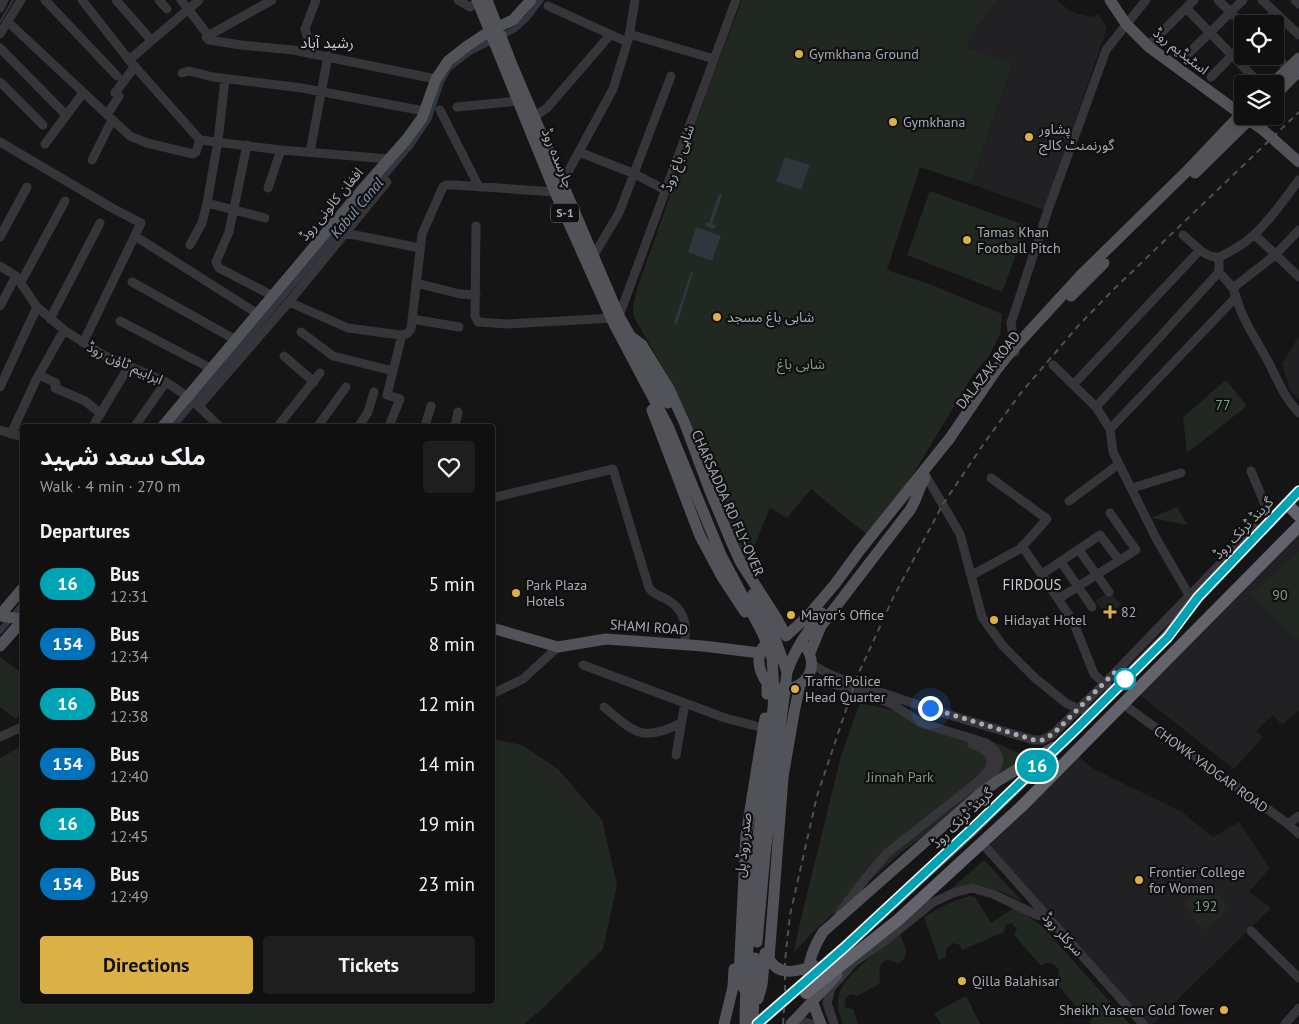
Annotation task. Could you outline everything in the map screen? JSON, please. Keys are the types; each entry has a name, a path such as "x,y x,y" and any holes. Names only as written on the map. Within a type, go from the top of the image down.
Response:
{"highway":[{"name":"گرینڈ ٹرنک روڈ","path":"755,1024 838,952 973,828 1062,742 1168,637 1198,597 1299,491"},
{"path":"1287,504 1299,516"},
{"path":"770,1024 813,986 879,936 1023,805 1299,526"},
{"path":"838,952 844,937 975,816 980,817 983,823 981,830 890,918 879,936"}],"main road":[{"name":"افغان کالونی روڈ","path":"165,424 415,129 436,78 448,61 467,46 496,36 531,0"},
{"name":"اسٹیڈیم روڈ","path":"1110,0 1126,24 1149,46 1234,108"},
{"name":"چارسدہ روڈ","path":"481,1 534,117 559,188 594,256 615,320"},
{"name":"چارسدہ روڈ","path":"496,36 519,101 559,188 615,320 647,377"},
{"path":"1284,83 1294,70 1299,58"},
{"name":"DALAZAK ROAD","path":"786,636 807,617 835,584 950,438 997,369 1081,275 1234,124"},
{"name":"DALAZAK ROAD","path":"811,658 821,626 913,504 923,480 1014,351 1244,125"},
{"name":"اسٹیڈیم روڈ","path":"1257,125 1299,162"},
{"path":"627,339 642,345 669,389 741,563 786,636"},
{"path":"627,339 631,364 655,416 700,536 754,630 760,652 758,664 761,674 767,683 778,688 789,689 802,683"},
{"name":"CHARSADDA RD FLY-OVER","path":"647,377 721,554 763,634 772,658 773,670"},
{"name":"CHARSADDA RD FLY-OVER","path":"647,377 670,406 728,547 772,630 787,672"},
{"path":"787,672 802,639 923,480"},
{"path":"20,592 2,615 20,619"},
{"path":"0,646 20,620"},
{"path":"495,629 558,647"},
{"path":"760,652 767,643 776,638 786,636 796,638 804,644 811,658 810,673 802,683 794,713 783,778 769,959 775,967 790,972 816,964 838,952"},
{"name":"SHAMI ROAD","path":"558,647 606,639 760,652"},
{"name":"صدر روڈ پل","path":"745,1024 745,993 755,865 773,709 773,670"},
{"name":"صدر روڈ پل","path":"755,1024 755,963 764,864 787,672"},
{"path":"745,993 739,976 746,835 763,728 767,683"},
{"path":"761,741 768,738 776,739 788,749"},
{"path":"821,1024 813,1006 808,984 813,950 823,932 996,782 1062,742"},
{"path":"724,1024 733,987 746,797 756,767"},
{"path":"754,1006 759,998 762,985 771,836 775,807 783,778"},
{"path":"791,1024 832,979 854,962 879,936"}],"street":[{"path":"0,8 4,0"},
{"path":"0,34 21,0"},
{"path":"45,0 117,76"},
{"path":"82,0 132,63 200,140 281,150 389,159"},
{"path":"116,0 151,40"},
{"path":"159,0 167,9"},
{"path":"181,0 208,35 206,37 209,40 308,52 436,78"},
{"path":"92,160 119,96 115,93 132,63 151,40 199,0"},
{"path":"208,35 272,0"},
{"path":"308,52 309,42 305,30 316,0"},
{"path":"458,0 470,6 481,1"},
{"path":"289,302 348,328 402,335 407,334 412,319 422,234 443,187 455,185 559,188 613,88 628,38 635,0"},
{"name":"شاہی باغ روڈ","path":"615,320 667,191 736,0"},
{"path":"1014,351 1011,323 1048,210 1106,50 1146,0"},
{"path":"1149,46 1194,0"},
{"path":"1218,0 1234,15"},
{"path":"1188,54 1243,0"},
{"path":"1262,0 1299,35"},
{"path":"1295,0 1299,4"},
{"path":"548,6 610,34 714,59"},
{"path":"1186,8 1251,75"},
{"path":"1272,15 1275,12"},
{"path":"8,22 127,134 136,139 193,154 196,152 200,140"},
{"path":"534,117 547,108 610,34"},
{"path":"0,48 66,115"},
{"path":"1211,77 1232,55"},
{"path":"310,152 328,56"},
{"path":"1284,62 1294,70"},
{"path":"182,73 190,71 225,79 302,88 424,111"},
{"path":"594,256 619,213 671,76"},
{"path":"190,245 202,223 207,203 218,141 225,79"},
{"path":"0,82 43,125"},
{"path":"45,144 83,93"},
{"path":"457,107 519,101"},
{"path":"440,110 479,187"},
{"path":"0,142 141,223 83,343"},
{"path":"247,145 235,210 229,232 216,262 219,268 273,296"},
{"path":"268,188 281,150"},
{"path":"579,152 635,174 667,191"},
{"path":"1184,235 1200,250 1213,258 1219,258 1244,245 1255,235 1299,180"},
{"path":"199,406 289,302 386,182"},
{"path":"0,237 27,187"},
{"path":"0,306 19,279 65,201"},
{"path":"207,203 265,218"},
{"path":"50,319 100,223"},
{"path":"476,226 476,316 478,322 486,324 517,324 615,320"},
{"path":"1110,429 1235,293 1299,230"},
{"path":"345,233 420,248"},
{"path":"1255,235 1299,277"},
{"path":"135,236 258,314"},
{"path":"1073,385 1200,250"},
{"path":"1219,258 1219,272 1235,293 1240,312 1287,400 1299,413"},
{"name":"ابراہیم ٹاؤن روڈ","path":"0,266 19,279 37,307 64,330 105,356 166,382 189,397 217,424"},
{"path":"1096,407 1219,272"},
{"path":"132,282 236,340"},
{"path":"416,283 460,294 476,295"},
{"path":"0,387 37,307"},
{"path":"412,319 459,327"},
{"path":"120,321 212,369"},
{"path":"11,434 64,330"},
{"path":"301,332 333,356 393,371"},
{"path":"390,424 400,399 386,395 402,335"},
{"path":"284,356 314,382"},
{"path":"1053,365 1096,407 1110,429 1114,452 1119,464 1157,540 1189,595"},
{"path":"94,424 129,366"},
{"path":"280,424 320,373"},
{"path":"39,376 56,383 55,388 84,401 101,414"},
{"path":"136,424 166,382"},
{"path":"319,424 346,387"},
{"path":"360,424 368,412 374,392"},
{"path":"426,424 431,406"},
{"path":"455,424 458,412"},
{"path":"0,430 20,436"},
{"path":"1069,501 1119,464"},
{"path":"495,497 613,469 649,588 652,592 669,600 684,616 686,633 684,645"},
{"path":"1251,471 1269,514"},
{"path":"1132,488 1180,473"},
{"path":"972,575 1020,549 1046,519 991,478"},
{"path":"923,480 960,534 982,617 995,636 1035,678 1066,702 1078,709 1090,711"},
{"path":"865,691 1034,740 1042,740 1053,734 1104,684 1299,484"},
{"path":"1058,599 1136,550 1110,513"},
{"path":"1042,574 1100,534 1119,560"},
{"path":"1022,546 1073,620 1094,674 1112,690"},
{"path":"1079,550 1109,592"},
{"path":"1061,562 1092,607"},
{"path":"495,692 522,679 558,647"},
{"path":"811,658 829,674 892,704 916,720 986,743 992,746 998,754 998,765 994,774 980,789 886,870 876,885"},
{"path":"583,664 725,718 763,728"},
{"path":"802,683 819,681 848,684"},
{"path":"676,755 685,703"},
{"name":"CHOWK YADGAR ROAD","path":"1123,704 1288,824 1299,834"},
{"path":"604,707 634,731 643,734 658,733 681,723"},
{"path":"816,964 816,952 823,938 879,861 921,825 975,784 990,768 992,759 988,751 938,734 921,726 916,720"},
{"path":"0,737 20,728"},
{"path":"1288,824 1299,816"},
{"name":"سرکلر روڈ","path":"982,842 1143,1024"},
{"path":"834,1024 826,1003 831,988 854,962 885,941 932,903 953,893 972,888 993,894 1037,915 1048,917"},
{"path":"1251,930 1299,978"},
{"path":"1285,1024 1299,1008"},
{"path":"799,1024 805,1022 812,1024"}],"shaded area":[{"name":"پشاور گورنمنٹ کالج","path":"997,0 1057,0 1070,11 1092,17 1098,14 1107,28 1044,210 971,184 1013,64 967,48 973,33"},
{"path":"785,157 810,165 801,190 776,181"},
{"path":"719,194 722,195 712,224 716,225 714,229 705,225 706,222 709,223"},
{"path":"696,227 721,236 712,261 688,252"},
{"path":"691,272 693,272 677,324 674,323"},
{"path":"1299,336 1299,399 1290,390 1282,364"},
{"path":"1299,526 1299,710 1282,725 1273,715 1256,731 1263,737 1234,769 1136,692"},
{"name":"82","path":"1109,592 1121,604 1110,619 1095,601"},
{"name":"Frontier College for Women","path":"1075,753 1094,769 1182,812 1213,837 1239,822 1270,868 1249,892 1271,908 1153,1024 1143,1024 984,839"}],"green space":[{"name":"شاہی باغ","path":"742,0 997,0 973,33 967,48 1013,63 971,184 920,167 887,270 932,285 1002,314 1000,334 989,356 973,375 909,481 866,534 811,489 787,518 770,508 746,566 694,432 671,382 634,317 633,306 637,289 707,92"},
{"name":"Tamas Khan Football Pitch","path":"930,191 1027,226 1002,292 907,255"},
{"name":"77","path":"1226,380 1247,406 1187,453 1183,417"},
{"path":"1177,507 1188,525 1151,518"},
{"name":"90","path":"1299,552 1299,636 1295,639 1251,594"},
{"path":"0,657 20,672 20,714 16,719 0,707"},
{"name":"Jinnah Park","path":"860,703 892,710 980,736 1030,758 899,854 811,934 794,953 841,756"},
{"path":"495,739 522,745 558,769 602,820 617,885 603,949 524,1024 0,1024 0,758 20,747 20,1004 495,1004"},
{"path":"983,861 1023,902 1000,891 982,886 951,889"},
{"name":"192","path":"1209,882 1230,910 1203,931 1182,903"},
{"path":"969,896 975,897 991,923 1015,907 1042,926 1130,1024 1091,1024 1089,1022 1094,1015 1093,1011 1085,1006 1077,1008 1055,981 1058,978 1059,970 1051,963 1041,966 1014,935 1017,929 1012,923 1007,924 1004,932 962,950 960,945 953,943 946,949 946,957 939,960 924,917 947,904"},
{"path":"900,934 906,949 905,958 898,964 888,960 884,961 879,973 881,983 857,996 851,994 847,996 845,1006 846,1008 853,1009 858,1024 843,1024 838,1002 843,986 865,961"},
{"path":"966,996 980,1024 941,1024 934,1013"}],"waterway":[{"path":"0,22 13,0"},
{"name":"Kabul Canal","path":"176,424 411,145 429,118 441,82 448,69 470,52 515,29 527,18 541,0"},
{"name":"Kabul Canal","path":"0,631 20,607"}],"railway":[{"path":"783,1024 785,961 790,915 817,796 857,677 893,598 943,504 1020,394 1078,326 1115,288 1299,112"}],"bus line":[{"name":"16","path":"757,1024 845,947 1077,728 1168,637 1198,597 1299,491"}],"place":[{"name":"Gymkhana Ground","path":"799,54"},
{"name":"Gymkhana","path":"893,122"},
{"name":"پشاور گورنمنٹ کالج","path":"1029,137"},
{"name":"Tamas Khan Football Pitch","path":"967,240"},
{"name":"شاہی باغ مسجد","path":"717,317"},
{"name":"Park Plaza Hotels","path":"516,593"},
{"name":"82","path":"1110,612"},
{"name":"Mayor's Office","path":"791,615"},
{"name":"Hidayat Hotel","path":"994,620"},
{"name":"Traffic Police Head Quarter","path":"795,689"},
{"name":"Frontier College for Women","path":"1139,880"},
{"name":"Qilla Balahisar","path":"962,981"},
{"name":"Sheikh Yaseen Gold Tower","path":"1224,1010"}],"district":[{"name":"رشید آباد","path":"327,43"},
{"name":"FIRDOUS","path":"1032,585"}],"route":[{"path":"930,708 1002,731 1034,740 1042,740 1053,734 1116,671 1125,679"}]}
